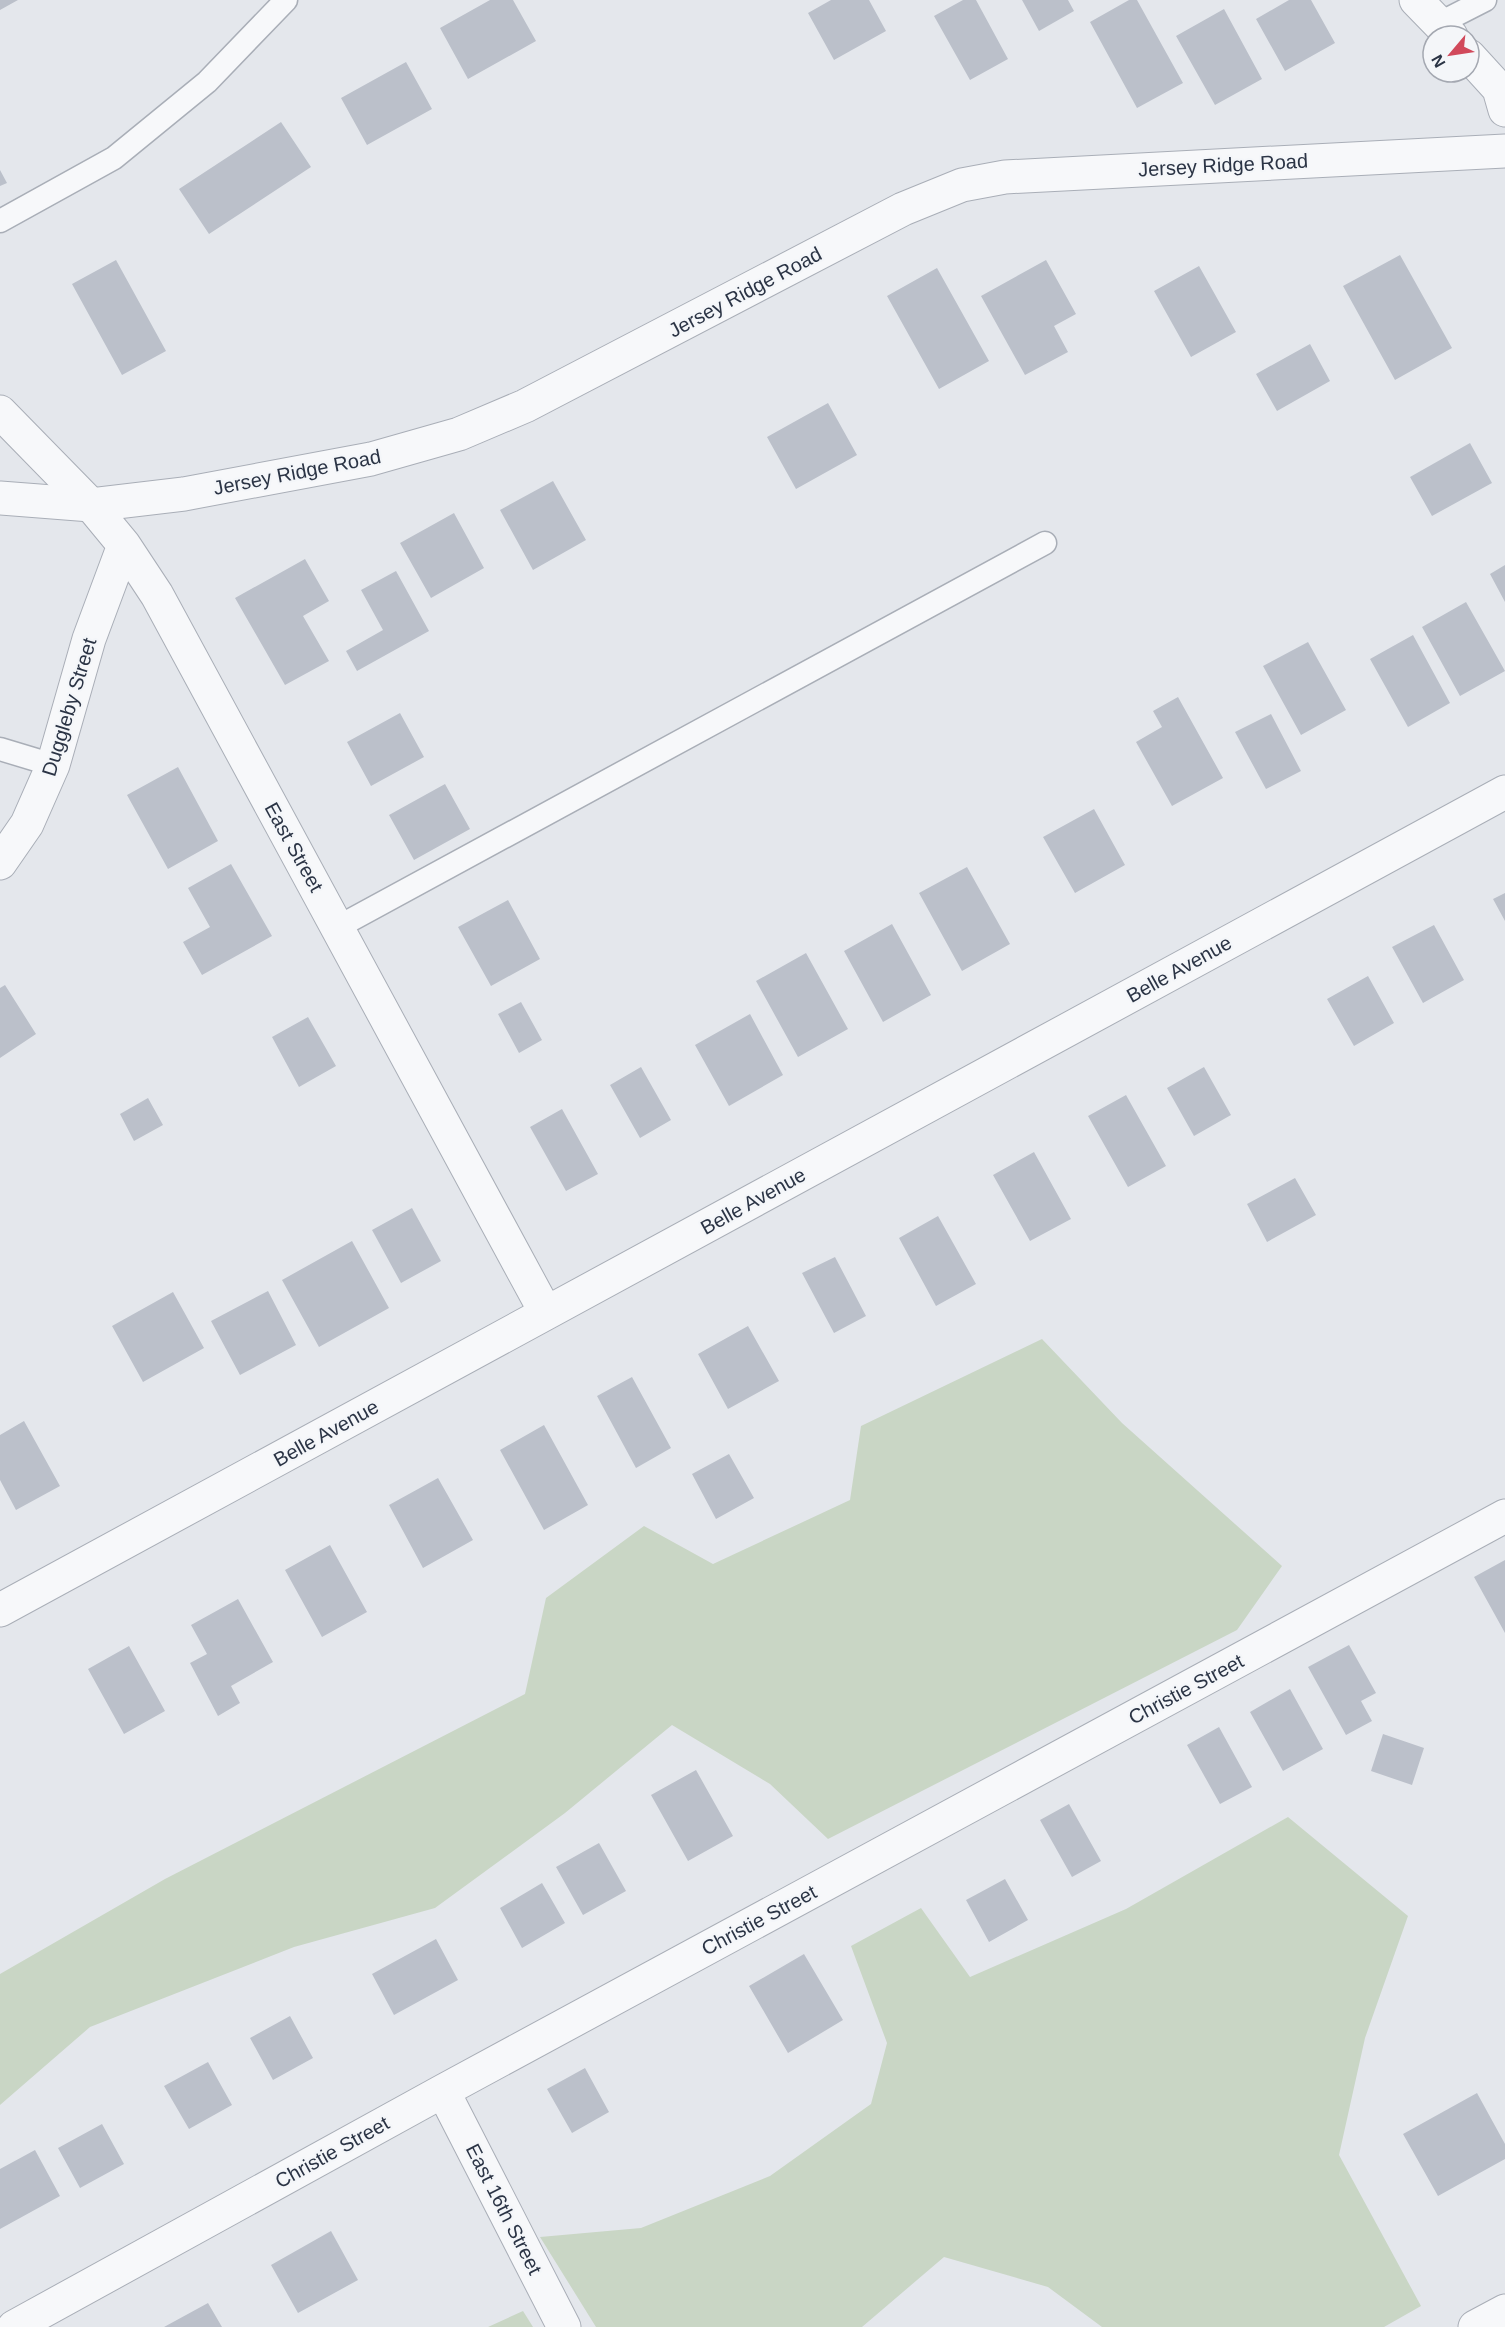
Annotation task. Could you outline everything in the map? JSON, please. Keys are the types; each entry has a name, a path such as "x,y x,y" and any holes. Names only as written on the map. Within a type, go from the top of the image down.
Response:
{"street":[{"path":"1416,0 1440,24"},
{"path":"1481,69 1499,89 1505,110"},
{"name":"Jersey Ridge Road","path":"0,498 91,505 184,494 372,459 459,434 525,406 903,210 962,185 1005,177 1505,151"},
{"name":"East Street","path":"0,411 91,505 124,544 157,595 546,1313"},
{"name":"Duggleby Street","path":"0,863 27,824 53,765 89,639 124,544"},
{"name":"Belle Avenue","path":"0,1610 1505,792"},
{"name":"Christie Street","path":"14,2327 443,2091 1505,1516"},
{"name":"East 16th Street","path":"443,2091 564,2327"},
{"path":"1475,2327 1505,2311"}],"lane":[{"path":"0,221 114,158 207,82 286,0"},
{"path":"1454,24 1485,0"},
{"path":"338,927 1045,543"},
{"path":"0,749 53,765"}],"green space":[{"path":"1042,1339 1122,1423 1282,1566 1237,1630 828,1839 770,1784 672,1725 565,1813 435,1908 294,1947 90,2027 0,2105 0,1974 165,1879 525,1694 546,1598 644,1526 713,1564 850,1500 861,1426"},
{"path":"1288,1817 1408,1916 1365,2038 1339,2155 1421,2306 1384,2327 1102,2327 1048,2287 944,2257 862,2327 596,2327 540,2237 641,2228 770,2176 871,2104 887,2043 851,1946 921,1908 970,1977 1126,1909"},
{"path":"523,2311 533,2327 488,2327"}],"building":[{"path":"0,0 18,0 0,10"},
{"path":"490,0 513,0 536,41 468,79 440,28"},
{"path":"831,0 869,0 886,31 834,60 808,13"},
{"path":"963,0 976,0 1008,59 970,80 934,16"},
{"path":"1022,0 1068,0 1074,11 1039,31"},
{"path":"1129,0 1137,0 1183,83 1137,108 1090,22"},
{"path":"1289,0 1311,0 1335,43 1285,71 1256,19"},
{"path":"1224,9 1262,79 1215,105 1176,36"},
{"path":"406,62 432,109 367,145 341,98"},
{"path":"281,122 311,167 209,234 179,189"},
{"path":"0,170 7,183 0,186"},
{"path":"1400,255 1452,348 1395,380 1343,286"},
{"path":"116,260 166,351 122,375 72,284"},
{"path":"1046,260 1076,314 1054,326 1068,352 1025,375 981,296"},
{"path":"1199,266 1236,332 1191,357 1154,291"},
{"path":"937,268 989,361 939,389 887,296"},
{"path":"1310,344 1330,381 1277,411 1256,374"},
{"path":"828,403 857,455 796,489 767,437"},
{"path":"1470,443 1492,483 1432,516 1410,477"},
{"path":"553,481 586,540 533,570 500,510"},
{"path":"454,513 484,568 431,598 400,543"},
{"path":"305,559 329,601 303,616 329,661 285,685 235,598"},
{"path":"1505,565 1505,602 1490,574"},
{"path":"396,571 429,631 357,671 346,651 383,630 361,590"},
{"path":"1466,602 1505,671 1460,696 1422,627"},
{"path":"1413,635 1450,703 1408,727 1370,659"},
{"path":"1308,642 1346,710 1301,735 1263,666"},
{"path":"1178,697 1223,778 1172,806 1136,742 1162,727 1153,711"},
{"path":"400,713 424,757 371,786 347,742"},
{"path":"1271,714 1301,771 1266,789 1235,732"},
{"path":"178,767 218,841 168,869 127,795"},
{"path":"445,784 470,829 414,860 389,815"},
{"path":"1094,809 1125,865 1075,893 1043,837"},
{"path":"231,864 272,936 202,975 183,942 210,927 188,888"},
{"path":"967,867 1010,944 962,971 919,893"},
{"path":"1505,893 1505,921 1493,899"},
{"path":"508,900 540,959 491,986 458,927"},
{"path":"892,924 931,995 883,1022 844,951"},
{"path":"1434,925 1464,980 1423,1003 1392,947"},
{"path":"806,953 848,1029 798,1057 756,981"},
{"path":"1368,976 1394,1023 1354,1046 1327,999"},
{"path":"5,985 36,1034 0,1058 0,988"},
{"path":"521,1002 542,1040 519,1053 498,1014"},
{"path":"750,1014 783,1075 729,1106 695,1045"},
{"path":"308,1017 336,1066 299,1087 272,1037"},
{"path":"641,1067 671,1120 640,1138 610,1085"},
{"path":"1204,1067 1231,1115 1194,1136 1167,1088"},
{"path":"1126,1095 1166,1166 1128,1187 1088,1116"},
{"path":"148,1098 163,1125 134,1141 120,1114"},
{"path":"562,1109 598,1174 566,1191 530,1127"},
{"path":"1034,1152 1071,1219 1030,1241 993,1175"},
{"path":"1295,1178 1316,1215 1267,1242 1247,1204"},
{"path":"412,1208 441,1261 401,1283 372,1230"},
{"path":"938,1216 976,1284 936,1306 899,1238"},
{"path":"352,1241 389,1308 319,1347 282,1280"},
{"path":"835,1257 866,1316 834,1333 802,1273"},
{"path":"268,1291 296,1345 240,1375 211,1321"},
{"path":"173,1292 204,1348 143,1382 112,1326"},
{"path":"748,1326 779,1381 728,1409 698,1354"},
{"path":"632,1377 671,1448 636,1468 597,1396"},
{"path":"24,1421 60,1486 16,1510 0,1480 0,1435"},
{"path":"544,1425 588,1505 544,1530 500,1450"},
{"path":"729,1454 754,1498 716,1519 692,1474"},
{"path":"438,1478 473,1540 423,1568 389,1505"},
{"path":"330,1545 367,1612 322,1637 285,1570"},
{"path":"1505,1560 1505,1633 1474,1577"},
{"path":"238,1599 273,1662 231,1686 240,1703 218,1716 190,1663 207,1654 191,1625"},
{"path":"1349,1645 1376,1693 1361,1701 1372,1721 1346,1735 1308,1667"},
{"path":"129,1646 165,1711 124,1734 88,1669"},
{"path":"1290,1689 1323,1749 1283,1771 1250,1712"},
{"path":"1219,1727 1252,1787 1220,1804 1187,1745"},
{"path":"1383,1734 1424,1748 1412,1785 1371,1771"},
{"path":"696,1770 733,1836 688,1861 651,1795"},
{"path":"1069,1804 1101,1861 1072,1877 1040,1820"},
{"path":"599,1843 626,1891 583,1915 556,1867"},
{"path":"1005,1879 1028,1920 989,1942 966,1900"},
{"path":"542,1883 565,1923 522,1948 500,1908"},
{"path":"436,1939 458,1980 394,2015 372,1974"},
{"path":"804,1954 843,2020 788,2053 749,1986"},
{"path":"290,2016 313,2058 273,2080 250,2038"},
{"path":"208,2062 232,2105 189,2129 164,2086"},
{"path":"585,2068 609,2112 572,2133 547,2089"},
{"path":"1477,2093 1505,2144 1505,2159 1438,2196 1403,2134"},
{"path":"102,2124 124,2164 80,2188 58,2148"},
{"path":"35,2150 60,2196 0,2229 0,2169"},
{"path":"331,2231 358,2280 298,2313 271,2265"},
{"path":"208,2303 222,2327 164,2327"}]}
